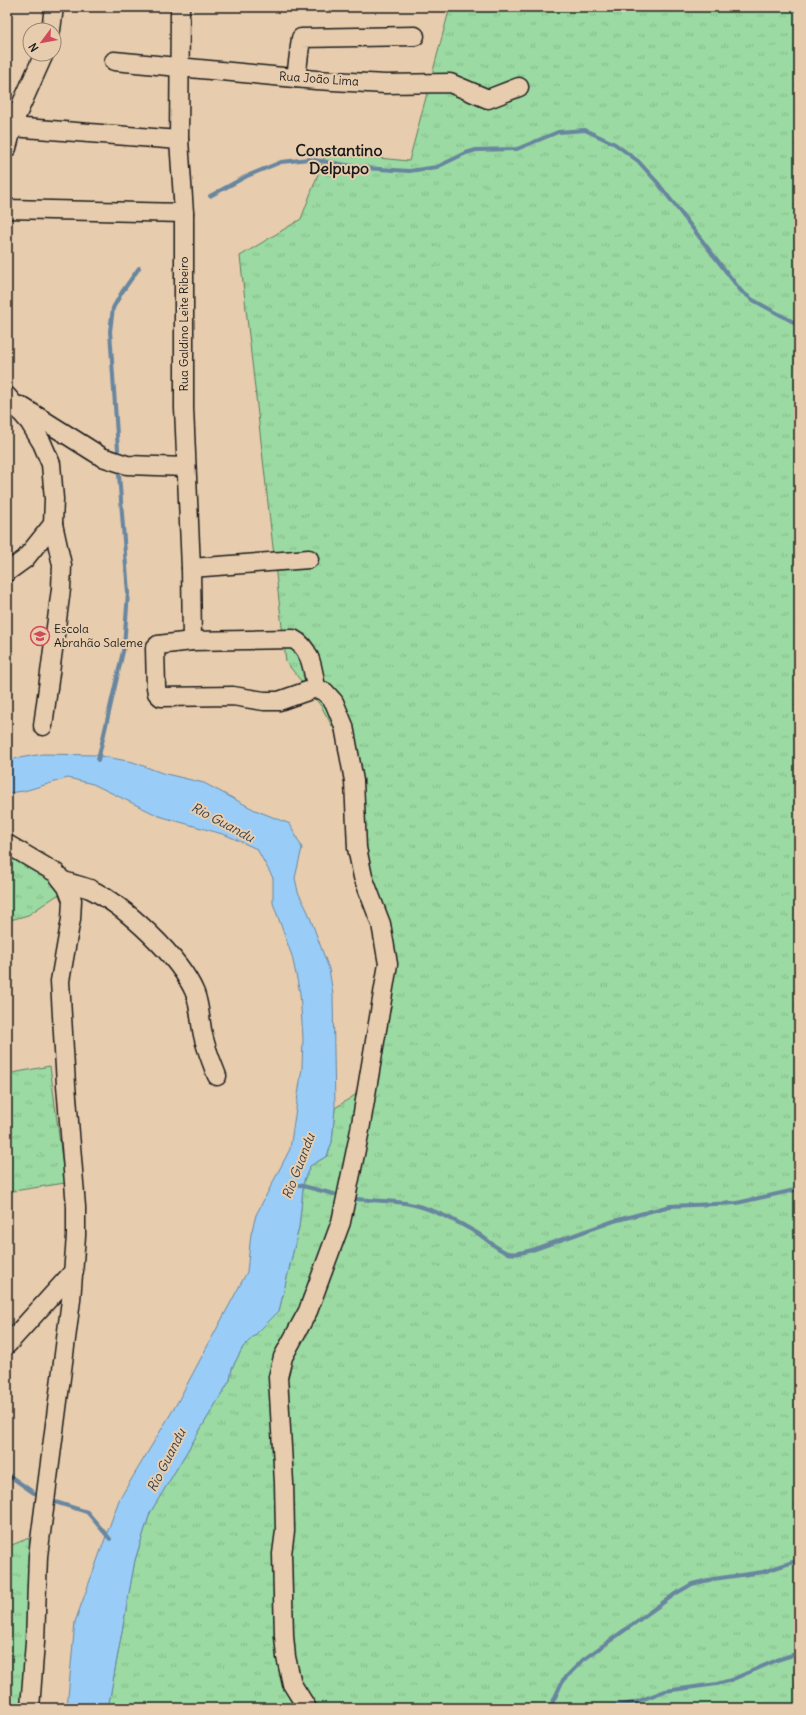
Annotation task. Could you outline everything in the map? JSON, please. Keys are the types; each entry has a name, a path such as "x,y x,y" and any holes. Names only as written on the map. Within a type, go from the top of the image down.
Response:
{"street":[{"path":"52,22 54,7"},
{"name":"Rua Galdino Leite Ribeiro","path":"180,7 179,140 184,213 184,408 191,568 192,641"},
{"path":"296,78 301,38 415,36"},
{"name":"Rua João Lima","path":"114,61 296,78 385,84 450,83 488,100 518,86"},
{"path":"7,148 12,127 40,62"},
{"path":"12,127 179,140"},
{"path":"7,209 184,213"},
{"path":"9,398 102,457 127,465 186,467"},
{"path":"9,398 30,423 51,464 54,499 53,524 62,565 61,589 43,726"},
{"path":"7,572 25,560 53,524"},
{"path":"191,568 309,559"},
{"path":"307,1708 292,1684 286,1657 284,1636 282,1554 285,1531 284,1483 278,1377 283,1357 308,1311 341,1222 360,1130 388,964 381,924 363,877 359,859 355,824 353,765 340,713 330,698 321,689 316,688 279,701 264,701 233,696 160,696 156,687 155,648 158,645 192,641 293,639 300,644 307,653 312,667 316,688"},
{"path":"7,844 35,859 64,881 89,889 110,902 166,949 183,970 195,994 203,1037 217,1076"},
{"path":"30,1708 35,1650 38,1556 46,1483 59,1403 74,1271 76,1236 76,1206 66,1085 60,981 73,907 71,894 64,881"},
{"path":"7,1345 74,1271"}],"green space":[{"path":"450,7 799,7 799,1708 299,1708 295,1702 289,1708 108,1708 135,1560 150,1513 230,1380 232,1368 243,1347 279,1311 299,1227 304,1180 310,1166 327,1156 332,1142 335,1108 366,1088 388,954 365,873 340,740 321,706 286,662 240,256 301,219 326,153 409,161"},
{"path":"7,831 23,847 81,885 56,896 28,915 7,921"},
{"path":"50,1066 65,1183 7,1192 7,1074"},
{"path":"29,1538 34,1613 26,1708 7,1708 7,1547"}],"water":[{"name":"Rio Guandu","path":"43,754 95,755 133,762 162,773 204,783 255,810 290,824 302,848 295,878 298,892 308,912 329,969 333,994 335,1108 332,1142 327,1156 310,1166 304,1180 299,1227 279,1311 243,1347 232,1368 230,1380 150,1513 135,1560 108,1708 67,1708 75,1622 119,1500 176,1405 247,1272 251,1234 256,1215 290,1149 302,1068 303,1038 300,993 292,956 273,903 273,878 257,849 226,835 159,816 93,784 68,778 24,791 7,793 7,760"}],"waterway":[{"path":"210,196 247,176 281,162 309,159 365,168 409,171 437,167 466,153 476,150 517,149 558,132 585,130 615,144 638,161 657,182 741,291 753,300 799,325"},
{"path":"118,450 110,331 113,308 139,268"},
{"path":"98,760 124,647 128,593 119,474"},
{"name":"Rio Guandu","path":"299,1185 334,1194"},
{"path":"355,1199 399,1202 425,1208 445,1216 477,1233 504,1252 514,1254 532,1250 614,1221 670,1206 737,1203 799,1189"},
{"path":"7,1474 34,1493"},
{"path":"52,1501 87,1512 110,1539"},
{"path":"550,1708 563,1680 583,1660 675,1594 692,1584 713,1579 763,1572 799,1560"},
{"path":"602,1708 633,1703 665,1691 717,1684 731,1680 777,1660 799,1653"}],"place":[{"name":"Escola Abrahão Saleme","path":"40,636"}],"district":[{"name":"Constantino Delpupo","path":"339,159"}]}
